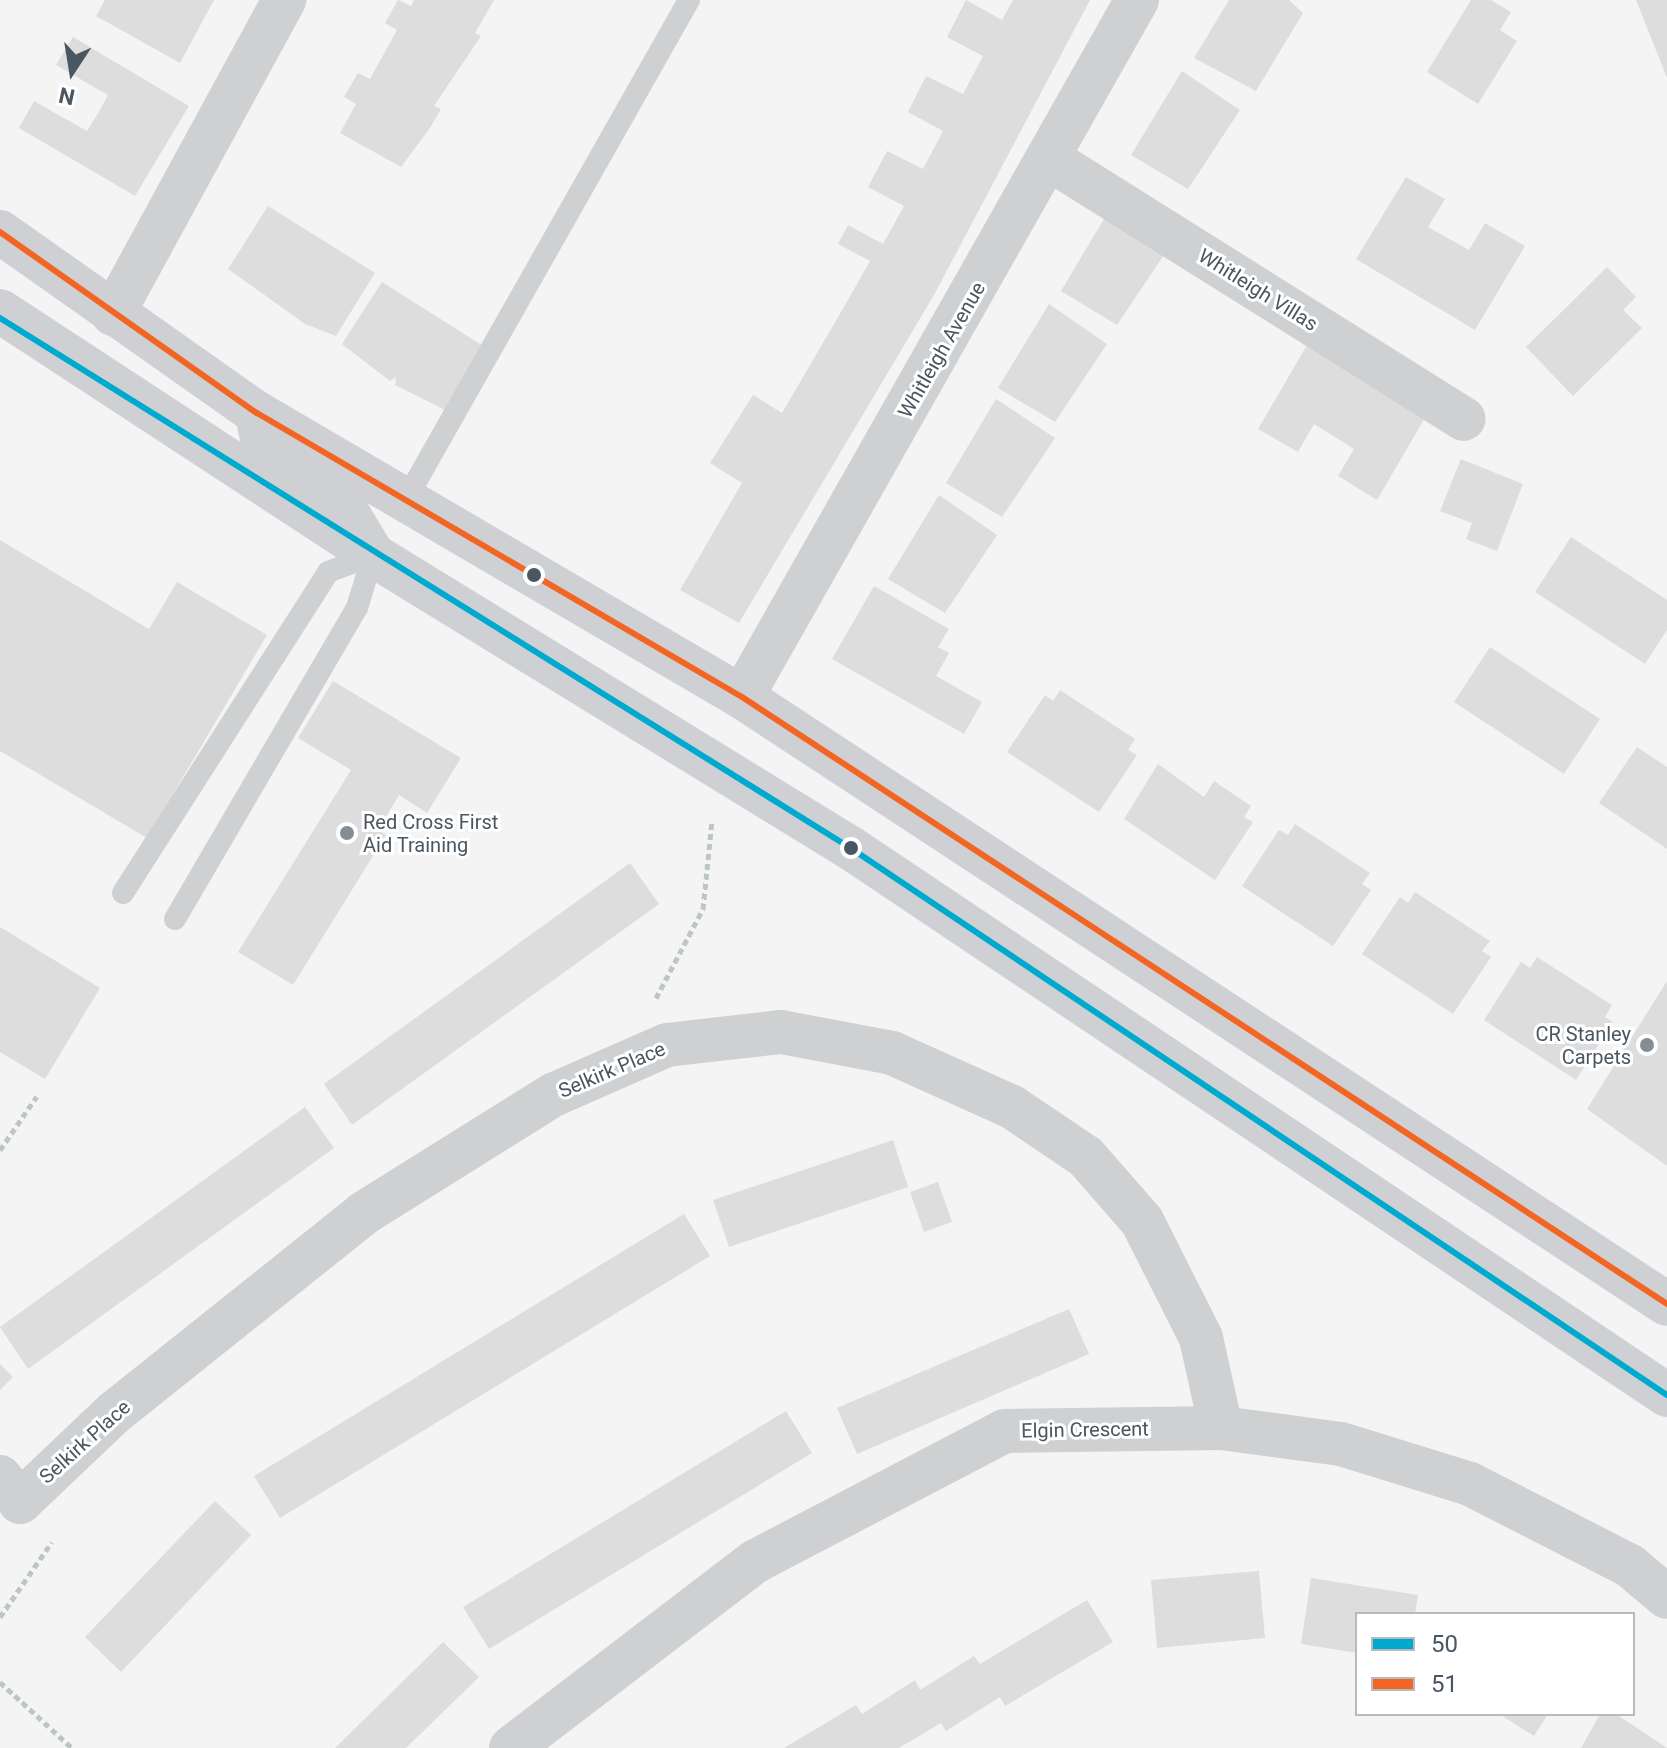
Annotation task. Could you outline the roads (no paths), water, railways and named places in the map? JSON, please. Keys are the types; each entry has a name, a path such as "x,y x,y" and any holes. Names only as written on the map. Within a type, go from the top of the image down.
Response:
{"main road":[{"path":"0,232 257,413 742,697 1667,1304"},
{"path":"9,321 373,555 706,755 1667,1395"}],"street":[{"path":"113,314 284,0"},
{"name":"Whitleigh Avenue","path":"742,697 1051,160 1137,0"},
{"name":"Whitleigh Villas","path":"1051,160 1464,419"},
{"path":"257,413 263,443 332,487 373,555"},
{"name":"Selkirk Place","path":"10,1489 115,1412 364,1213 540,1103 667,1045 781,1032 892,1053 1012,1107 1086,1157 1142,1221 1188,1312 1221,1428"},
{"name":"Elgin Crescent","path":"511,1748 756,1561 1005,1431 1221,1428 1341,1444 1470,1484 1630,1566 1667,1597"}],"lane":[{"path":"405,501 689,0"},
{"path":"123,893 328,572 373,555"},
{"path":"175,919 357,608 373,555"}],"place":[{"name":"Red Cross First Aid Training","path":"347,833"},
{"name":"CR Stanley Carpets","path":"1647,1045"}]}
